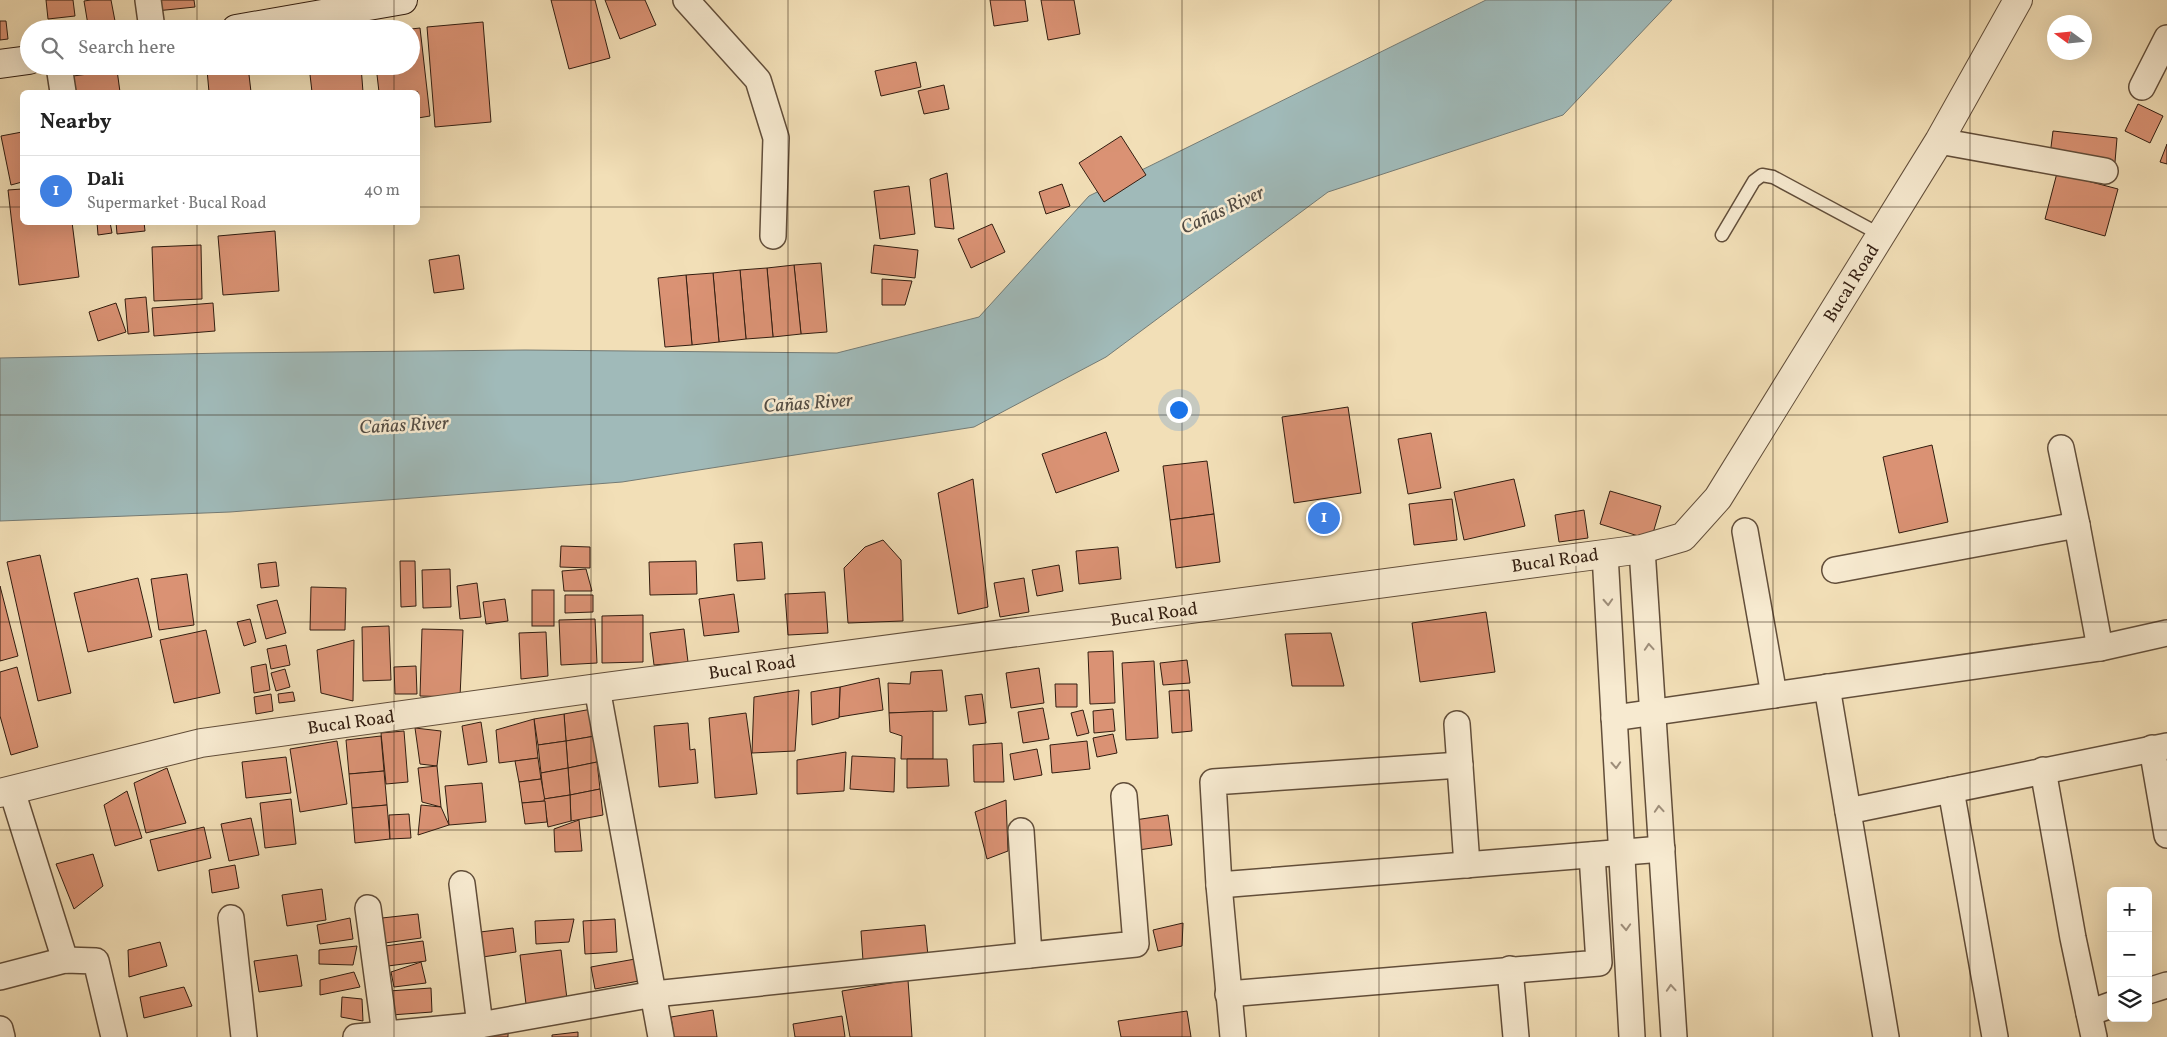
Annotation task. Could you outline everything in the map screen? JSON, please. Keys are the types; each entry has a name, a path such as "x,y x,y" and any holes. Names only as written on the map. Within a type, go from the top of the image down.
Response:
{"street":[{"path":"148,0 151,20"},
{"path":"288,20 403,0"},
{"path":"686,0 758,80 776,138 773,236"},
{"name":"Bucal Road","path":"6,792 201,743 597,688 1605,554 1642,548 1683,537 1718,498 1939,141 2018,0"},
{"path":"2142,86 2167,38"},
{"path":"0,64 20,61"},
{"path":"61,75 63,90"},
{"path":"1939,141 2105,171"},
{"path":"2060,448 2078,525 2100,648"},
{"path":"1835,570 2078,525"},
{"path":"1745,532 1774,695"},
{"path":"1642,548 1674,1037"},
{"path":"1605,554 1632,1037"},
{"path":"1614,718 2100,648 2167,633"},
{"path":"1827,687 1886,1037"},
{"path":"597,688 661,1037"},
{"path":"1457,724 1467,865"},
{"path":"1848,811 2159,747 2167,835"},
{"path":"1233,1037 1228,994 1213,782 1460,765"},
{"path":"2043,770 2100,1009 2094,1037"},
{"path":"1951,790 1995,1037"},
{"path":"6,792 65,960"},
{"path":"356,1037 480,1025 654,994 1136,944 1124,796"},
{"path":"1021,831 1029,955"},
{"path":"1220,885 1662,849"},
{"path":"1228,994 1510,969 1598,964 1592,855"},
{"path":"462,884 480,1025"},
{"path":"368,908 385,1035"},
{"path":"230,918 244,1037"},
{"path":"0,977 65,960 96,961 114,1037"},
{"path":"1510,969 1516,1037"},
{"path":"2152,990 2167,985"},
{"path":"0,1029 2,1037"}],"lane":[{"path":"1722,235 1754,181 1762,175 1773,177 1881,235"}],"water":[{"name":"Cañas River","path":"1486,0 1672,0 1563,115 1328,192 1106,357 974,427 622,482 230,512 0,521 0,358 225,353 525,350 837,353 979,317 1089,196"}],"building":[{"path":"46,0 73,0 75,16 48,19"},
{"path":"111,0 115,20 87,20 84,1"},
{"path":"155,0 194,0 195,7 156,11"},
{"path":"551,0 595,0 610,58 569,69"},
{"path":"605,0 645,0 656,25 620,39"},
{"path":"990,0 1025,0 1028,21 994,26"},
{"path":"1041,0 1074,0 1080,34 1048,40"},
{"path":"0,21 6,21 8,39 0,40"},
{"path":"483,22 491,122 435,127 427,27"},
{"path":"420,28 430,116 420,118 420,90 379,90 377,75 420,75"},
{"path":"916,62 921,87 881,96 875,71"},
{"path":"118,75 120,90 68,90 66,77"},
{"path":"207,75 249,75 251,90 209,90"},
{"path":"310,75 362,75 363,90 312,90"},
{"path":"944,85 949,109 924,114 918,91"},
{"path":"2138,104 2163,116 2150,143 2125,131"},
{"path":"2053,131 2117,138 2115,162 2050,155"},
{"path":"20,132 20,183 11,185 1,136"},
{"path":"1121,136 1146,175 1104,202 1079,163"},
{"path":"2167,144 2167,164 2160,162"},
{"path":"947,173 954,229 935,227 930,179"},
{"path":"2057,173 2118,189 2105,236 2045,219"},
{"path":"1062,184 1070,206 1046,214 1039,192"},
{"path":"909,186 915,234 880,239 874,191"},
{"path":"20,189 20,225 72,225 79,277 19,285 8,190"},
{"path":"992,224 1005,252 971,268 958,239"},
{"path":"97,225 111,225 112,233 98,235"},
{"path":"116,225 144,225 145,231 117,234"},
{"path":"275,231 279,291 223,295 218,236"},
{"path":"201,245 202,299 154,301 152,247"},
{"path":"874,245 918,250 915,278 871,273"},
{"path":"459,255 464,289 434,293 429,260"},
{"path":"821,263 827,332 801,334 794,265"},
{"path":"794,265 801,334 773,337 767,268"},
{"path":"767,268 773,337 746,339 740,270"},
{"path":"740,270 746,339 719,342 713,273"},
{"path":"713,273 719,342 692,345 686,275"},
{"path":"686,275 692,345 665,347 658,278"},
{"path":"882,279 912,281 905,305 882,305"},
{"path":"146,297 149,332 128,334 125,299"},
{"path":"116,303 126,332 98,341 89,312"},
{"path":"213,303 215,331 154,336 152,308"},
{"path":"1348,407 1361,493 1294,503 1282,417"},
{"path":"1106,432 1119,471 1056,493 1042,454"},
{"path":"1431,433 1441,488 1408,494 1398,439"},
{"path":"1932,445 1948,522 1899,533 1883,457"},
{"path":"1207,461 1214,514 1170,520 1163,466"},
{"path":"973,479 988,607 958,614 938,493"},
{"path":"1514,479 1525,526 1464,540 1454,492"},
{"path":"1610,491 1661,506 1651,540 1600,524"},
{"path":"1452,499 1457,540 1414,545 1409,504"},
{"path":"1584,510 1588,538 1559,542 1555,515"},
{"path":"1214,514 1220,562 1176,568 1170,520"},
{"path":"883,540 901,560 903,621 848,623 844,568 865,547"},
{"path":"762,542 765,579 737,581 734,544"},
{"path":"561,546 590,547 590,568 560,567"},
{"path":"1118,547 1121,579 1079,584 1076,551"},
{"path":"40,555 71,693 38,701 7,562"},
{"path":"400,561 415,561 416,606 401,607"},
{"path":"696,561 697,594 650,595 649,562"},
{"path":"276,562 279,586 261,588 258,564"},
{"path":"1059,565 1063,591 1037,596 1032,570"},
{"path":"450,569 451,607 423,608 422,570"},
{"path":"586,569 592,591 564,591 562,571"},
{"path":"187,574 194,625 159,630 151,579"},
{"path":"138,578 152,637 88,652 74,593"},
{"path":"1024,578 1029,612 1000,617 994,583"},
{"path":"477,583 481,617 460,619 457,586"},
{"path":"0,586 18,656 0,661"},
{"path":"311,587 346,588 345,630 310,630"},
{"path":"532,590 554,590 554,626 532,626"},
{"path":"825,592 828,633 788,635 785,594"},
{"path":"734,594 739,632 704,636 699,599"},
{"path":"565,595 593,595 593,612 565,613"},
{"path":"505,599 508,621 486,624 483,602"},
{"path":"277,600 286,633 266,639 257,605"},
{"path":"1486,612 1495,672 1420,682 1412,623"},
{"path":"643,615 643,662 602,663 602,616"},
{"path":"250,619 256,642 244,646 237,622"},
{"path":"595,619 597,663 561,665 559,620"},
{"path":"389,626 391,680 363,681 362,627"},
{"path":"422,629 463,630 460,697 420,696"},
{"path":"684,629 688,662 654,665 650,633"},
{"path":"206,630 220,693 174,703 160,640"},
{"path":"546,632 548,676 521,679 519,633"},
{"path":"1331,633 1344,686 1292,686 1285,634"},
{"path":"354,640 353,701 321,693 317,650"},
{"path":"286,645 290,665 271,669 267,649"},
{"path":"1113,651 1115,703 1090,704 1088,652"},
{"path":"1187,660 1190,683 1163,685 1160,663"},
{"path":"1154,661 1158,738 1126,740 1122,663"},
{"path":"266,664 270,690 254,693 251,667"},
{"path":"416,666 417,694 395,694 394,667"},
{"path":"17,667 38,747 11,755 0,716 0,672"},
{"path":"1039,668 1044,703 1011,708 1006,673"},
{"path":"285,669 290,687 276,691 271,673"},
{"path":"942,670 947,711 889,713 888,683 910,684 911,672"},
{"path":"879,678 883,710 839,717 840,687"},
{"path":"1055,684 1077,684 1077,707 1056,707"},
{"path":"840,687 839,718 812,725 811,692"},
{"path":"799,690 795,751 752,753 754,697"},
{"path":"1189,690 1192,731 1172,733 1169,691"},
{"path":"293,692 295,701 279,703 278,694"},
{"path":"271,694 273,711 256,714 254,697"},
{"path":"982,694 986,723 969,725 965,696"},
{"path":"1043,708 1049,739 1023,743 1018,712"},
{"path":"592,709 595,736 566,741 564,714"},
{"path":"1113,709 1115,731 1094,733 1093,711"},
{"path":"1083,710 1089,733 1077,736 1071,713"},
{"path":"933,711 933,759 901,759 902,736 890,732 889,713"},
{"path":"746,713 757,794 715,798 709,718"},
{"path":"564,714 566,741 538,745 534,719"},
{"path":"534,719 538,758 499,763 496,730"},
{"path":"481,722 487,762 468,765 462,726"},
{"path":"688,723 690,750 695,749 698,783 659,787 654,726"},
{"path":"415,728 441,731 437,766 420,764"},
{"path":"404,731 408,782 386,784 381,733"},
{"path":"1113,734 1117,753 1097,757 1093,738"},
{"path":"381,736 384,771 349,774 346,740"},
{"path":"595,736 597,762 568,768 566,741"},
{"path":"337,741 347,804 300,812 290,749"},
{"path":"566,741 568,768 541,773 538,745"},
{"path":"1087,741 1090,769 1052,773 1050,745"},
{"path":"1002,743 1004,782 974,782 973,745"},
{"path":"1037,749 1042,775 1014,780 1010,754"},
{"path":"846,752 844,791 797,794 797,760"},
{"path":"852,756 895,758 894,792 850,789"},
{"path":"286,757 291,793 246,798 242,762"},
{"path":"538,758 541,779 519,782 515,761"},
{"path":"907,759 947,759 949,786 907,788"},
{"path":"597,762 600,789 570,795 568,768"},
{"path":"437,766 441,807 422,802 418,768"},
{"path":"167,768 186,823 146,833 134,783"},
{"path":"568,768 570,795 544,799 541,773"},
{"path":"384,771 387,805 352,808 349,774"},
{"path":"541,779 545,801 522,803 519,782"},
{"path":"482,783 486,822 449,825 445,786"},
{"path":"600,789 603,815 571,821 570,795"},
{"path":"127,791 142,838 115,846 104,805"},
{"path":"570,795 571,821 548,827 544,799"},
{"path":"291,799 296,844 265,848 260,803"},
{"path":"1006,800 1008,851 987,859 975,812"},
{"path":"545,801 547,822 525,824 522,803"},
{"path":"387,805 390,839 355,843 352,808"},
{"path":"421,805 441,807 449,825 418,835"},
{"path":"409,814 411,838 390,839 389,815"},
{"path":"1168,815 1172,845 1132,851 1128,821"},
{"path":"251,818 259,855 229,861 221,824"},
{"path":"579,820 582,851 555,852 554,829"},
{"path":"204,827 211,858 158,871 150,840"},
{"path":"93,854 103,886 74,909 56,864"},
{"path":"235,865 239,888 212,893 209,870"},
{"path":"322,889 326,920 287,926 282,895"},
{"path":"418,914 421,938 385,943 382,918"},
{"path":"350,918 353,939 320,944 317,925"},
{"path":"574,919 569,942 536,944 535,921"},
{"path":"615,919 617,952 585,954 583,921"},
{"path":"1183,923 1182,946 1158,951 1153,930"},
{"path":"925,925 928,956 863,961 861,931"},
{"path":"513,928 516,952 476,958 472,933"},
{"path":"423,941 426,961 388,966 385,946"},
{"path":"160,942 167,966 129,977 128,950"},
{"path":"357,946 353,965 319,964 319,950"},
{"path":"561,950 567,999 526,1004 520,955"},
{"path":"297,955 302,986 259,992 254,961"},
{"path":"635,959 639,981 595,989 591,967"},
{"path":"421,962 426,983 394,987 391,972"},
{"path":"354,972 360,987 320,995 320,980"},
{"path":"908,980 912,1037 850,1037 842,991"},
{"path":"184,987 192,1006 144,1018 140,997"},
{"path":"431,988 432,1012 391,1015 389,991"},
{"path":"342,997 362,999 363,1021 341,1017"},
{"path":"713,1010 717,1037 674,1037 671,1017"},
{"path":"1187,1011 1191,1037 1121,1037 1118,1021"},
{"path":"842,1016 845,1037 795,1037 793,1024"},
{"path":"578,1032 578,1037 552,1037 552,1035"},
{"path":"508,1033 508,1037 488,1037 488,1036"}],"place":[{"name":"Dali","path":"1324,518"}]}
